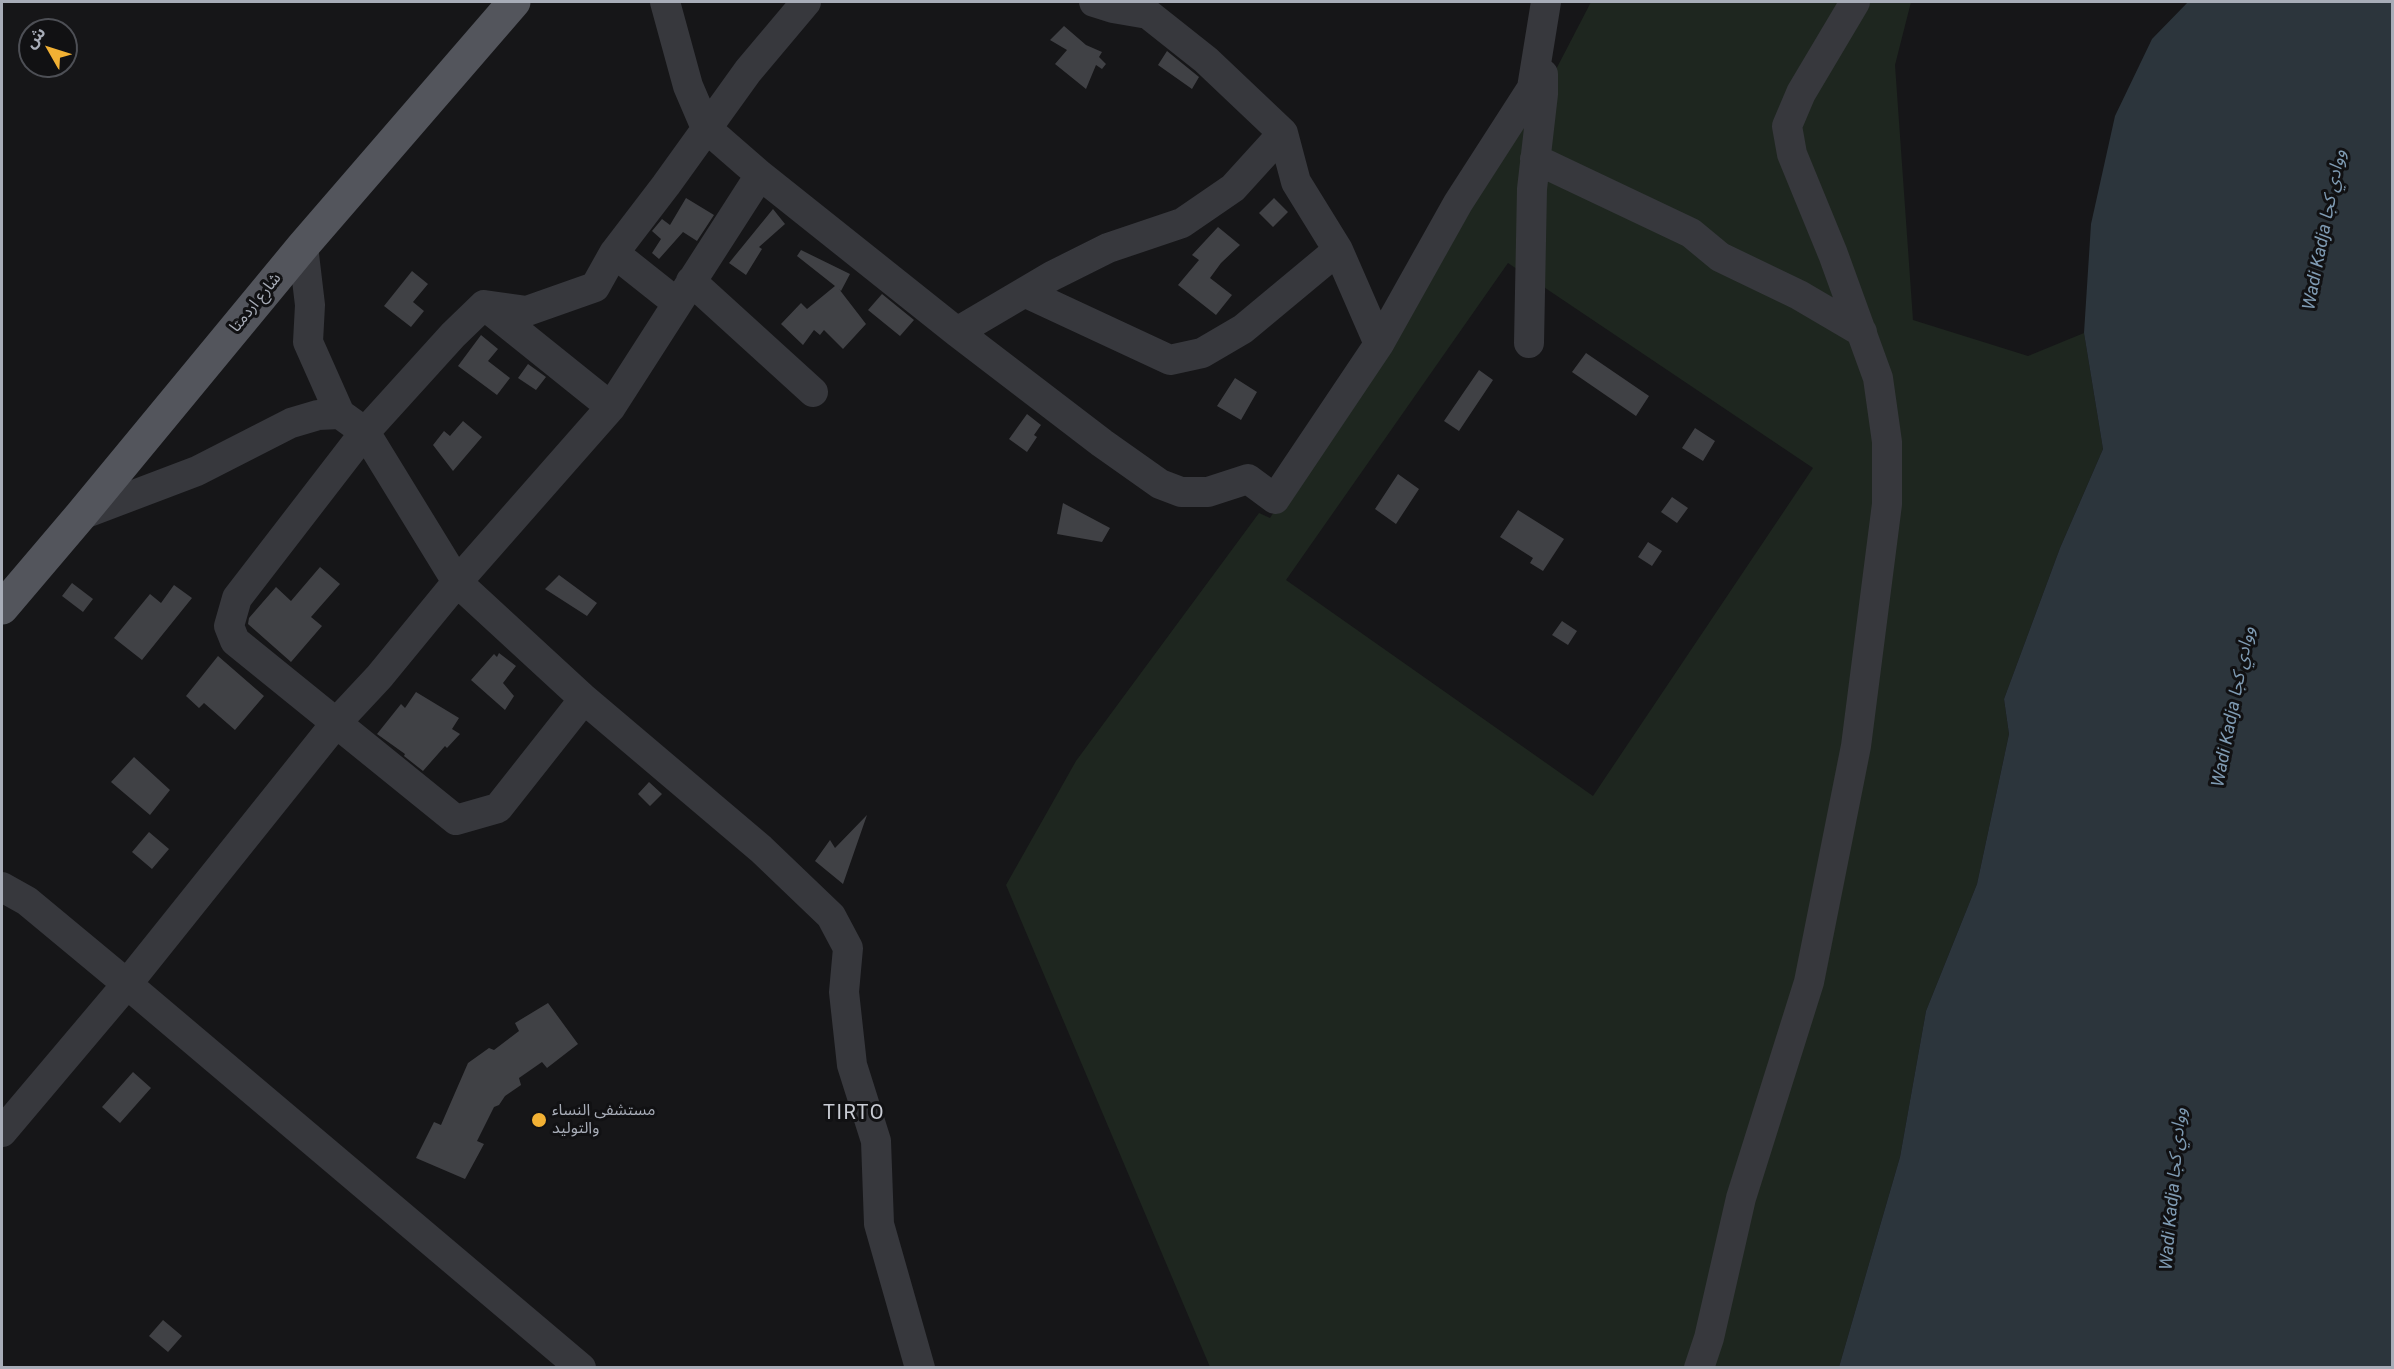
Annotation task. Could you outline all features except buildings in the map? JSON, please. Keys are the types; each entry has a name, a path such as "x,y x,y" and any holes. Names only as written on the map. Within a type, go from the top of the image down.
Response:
{"main road":[{"name":"شارع اردمتا","path":"2,608 303,246 514,2"}],"street":[{"path":"665,2 688,86 706,128 759,175 957,332 1102,443 1160,484 1181,492 1208,492 1248,479 1275,499 1379,344 1458,203 1533,88 1544,6"},
{"path":"484,305 527,311 595,286 614,253 748,71 806,2"},
{"path":"1094,2 1148,14 1206,60 1283,133 1296,182 1338,250 1379,344"},
{"path":"1699,1368 1709,1338 1741,1198 1809,982 1856,746 1887,504 1887,442 1878,378 1792,154 1787,126 1801,93 1855,2"},
{"path":"1529,343 1532,189 1543,94 1544,6"},
{"path":"957,332 1052,276 1108,248 1182,223 1233,188 1283,133"},
{"path":"1534,159 1691,233 1720,257 1799,295 1862,332"},
{"path":"2,1132 128,984 336,723 379,677 457,582 612,407 759,175"},
{"path":"303,246 310,305 308,342 340,414 364,432 457,582 584,699 761,849 831,916 848,948 844,992 852,1065 876,1141 879,1224 920,1368"},
{"path":"1026,293 1170,360 1202,353 1243,329 1338,250"},
{"path":"614,253 684,292 813,392"},
{"path":"484,305 612,407"},
{"path":"484,305 453,335 364,432 237,598 229,626 235,640 456,820 498,808 584,699"},
{"path":"81,515 197,471 291,423 318,415 340,414"},
{"path":"2,887 27,901 128,984 582,1368"}],"shaded area":[{"path":"1591,2 1911,2 1895,65 1913,320 2028,356 2084,333 2103,449 2060,548 2004,699 2009,734 1977,884 1926,1011 1900,1157 1839,1367 1210,1367 1006,885 1076,761 1259,513 1270,518 1550,81","holes":["1508,263 1813,468 1593,796 1286,580"]}],"water":[{"name":"Wadi Kadja ووادي كجا","path":"2188,2 2392,2 2392,1367 1839,1367 1900,1157 1926,1011 1977,884 2009,734 2004,699 2060,548 2103,449 2084,333 2091,224 2115,116 2152,39"}],"place":[{"name":"مستشفى النساء والتوليد","path":"539,1120"}],"district":[{"name":"TIRTO","path":"854,1114"}]}
